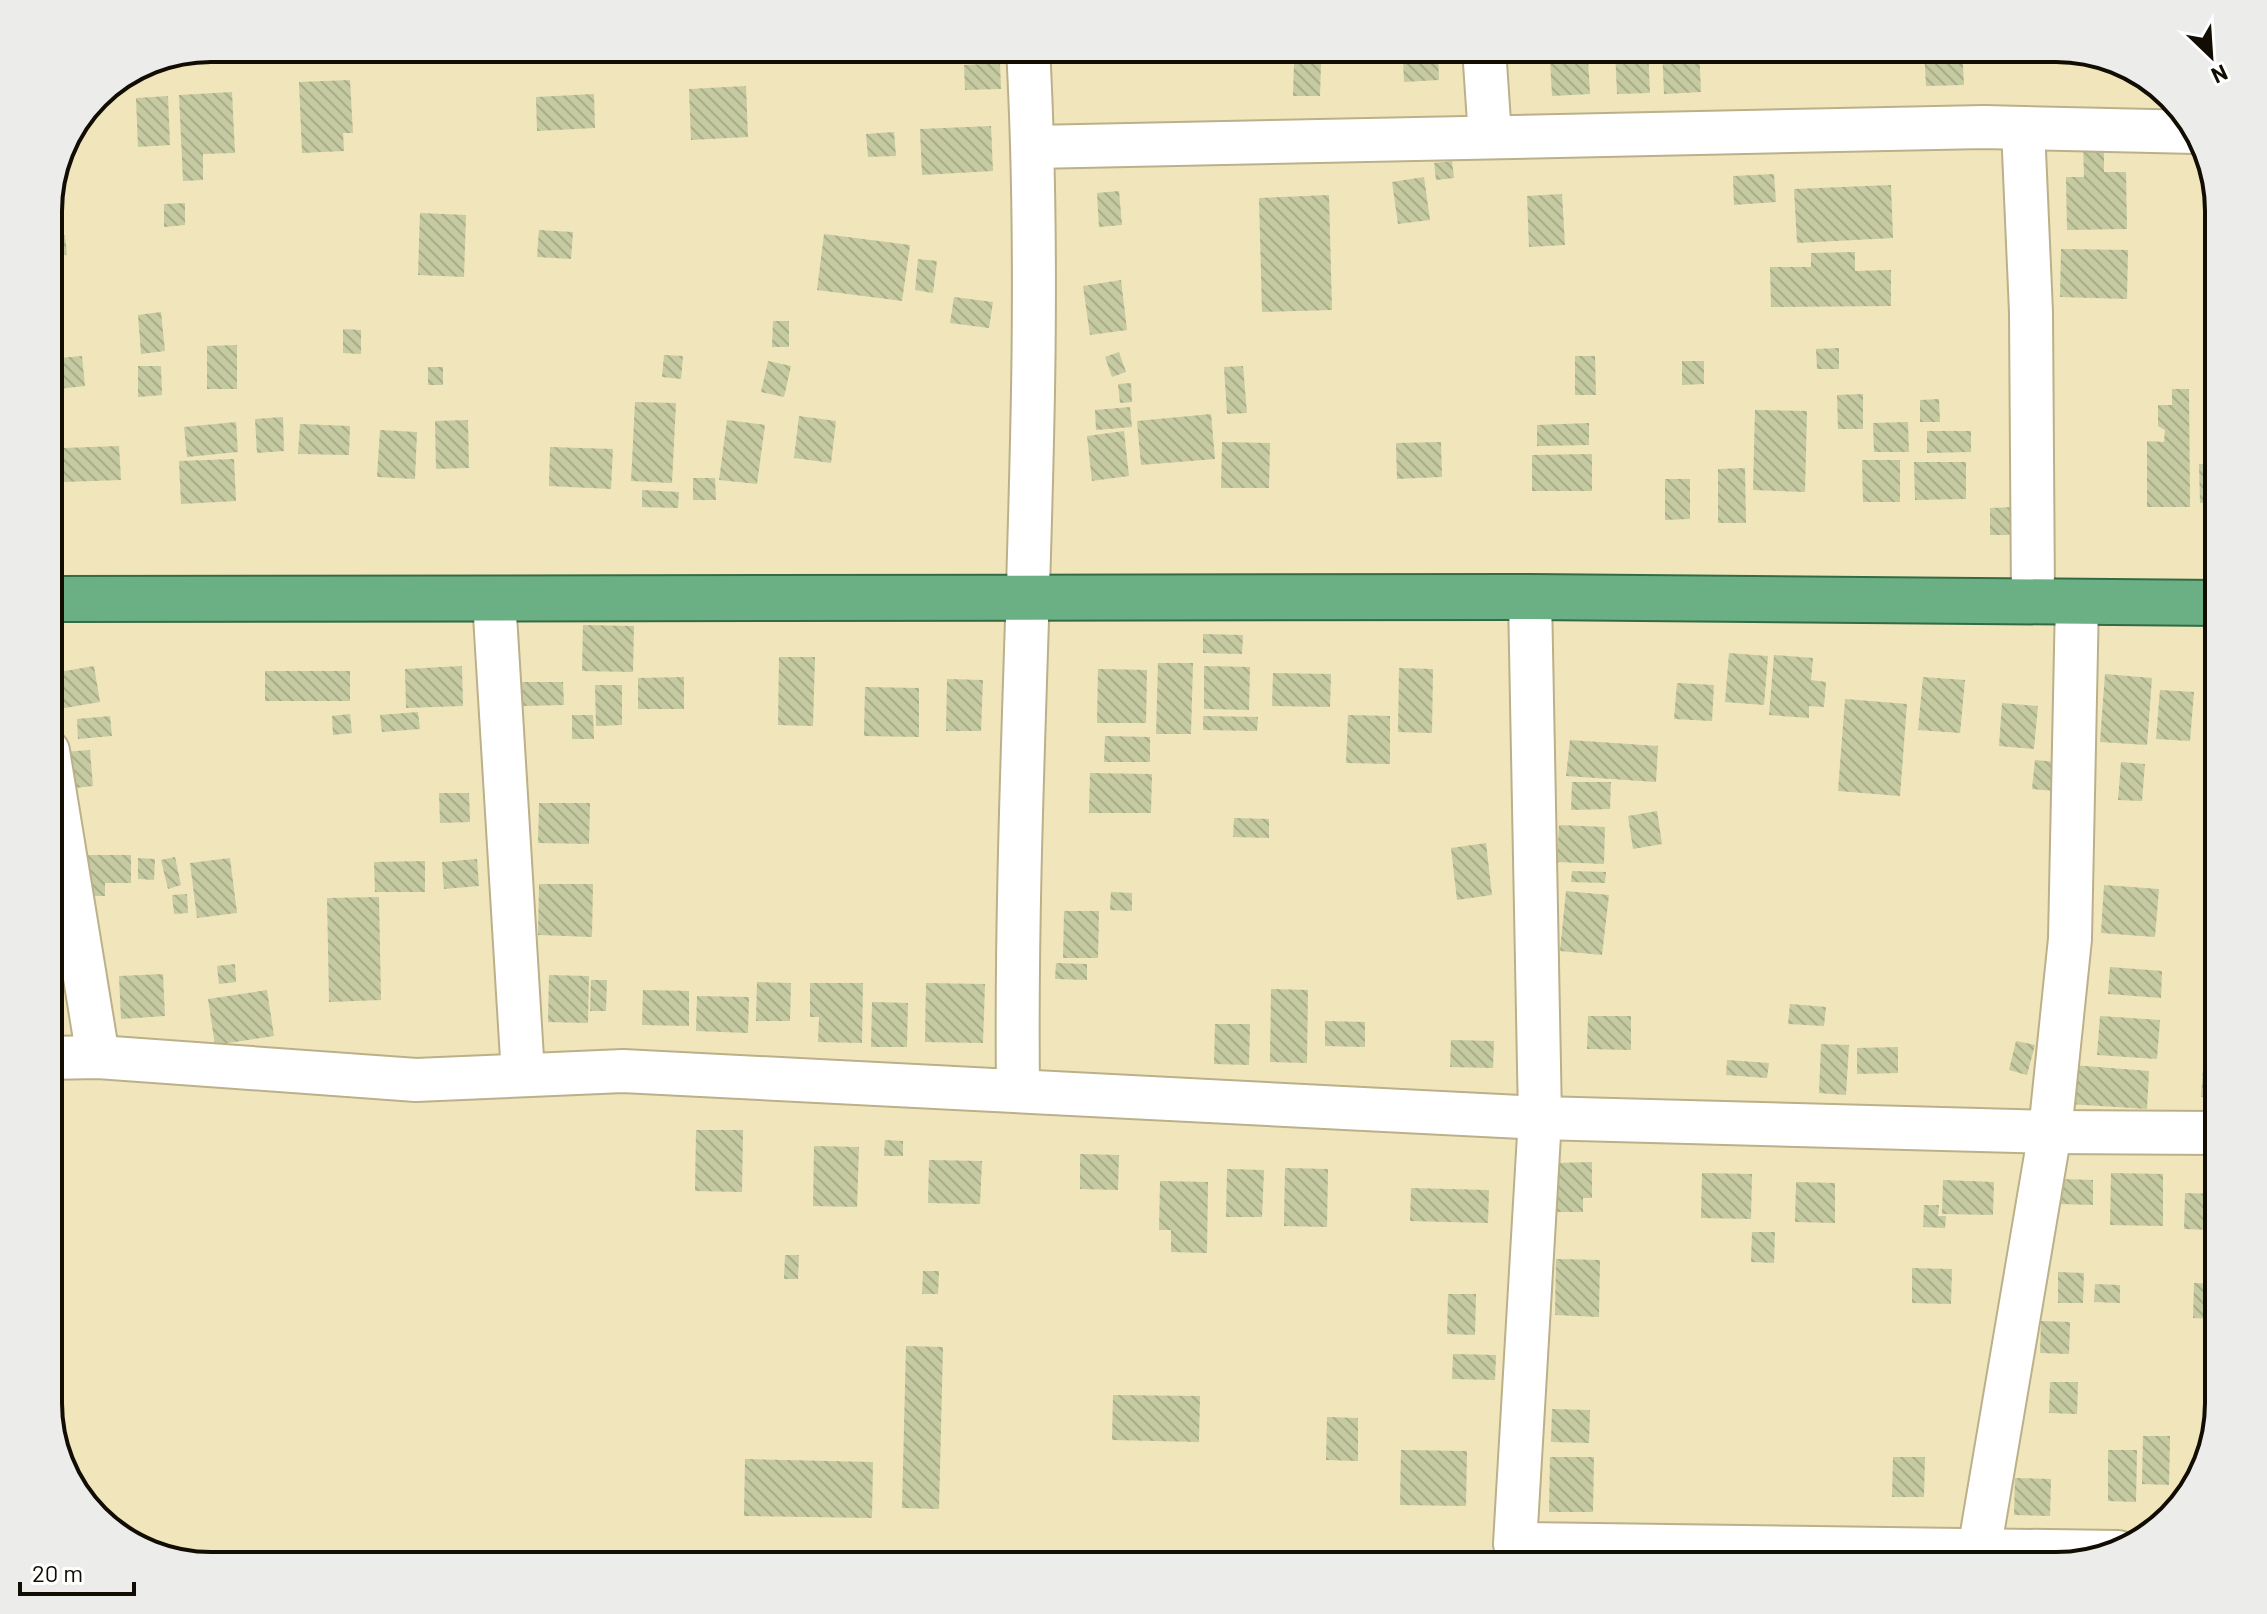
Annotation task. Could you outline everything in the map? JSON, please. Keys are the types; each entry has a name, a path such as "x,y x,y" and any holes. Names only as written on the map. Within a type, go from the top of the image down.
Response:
{"highway":[{"path":"62,599 1530,597 2205,603"}],"street":[{"path":"1018,1090 1017,930 1029,597 1033,147 1029,62"},
{"path":"1485,62 1490,137"},
{"path":"1033,147 2023,128 2182,132"},
{"path":"2023,128 2031,312 2033,600"},
{"path":"1530,597 1540,1118 1515,1544 2063,1552"},
{"path":"494,599 523,1075"},
{"path":"1979,1551 2050,1132 2070,939 2077,601"},
{"path":"62,837 98,1057"},
{"path":"62,1058 98,1057 416,1080 623,1071 1540,1118 2050,1132 2205,1133"}],"building":[{"path":"1403,62 1438,62 1439,80 1404,82"},
{"path":"1550,62 1588,62 1590,94 1552,96"},
{"path":"1616,62 1649,62 1650,93 1617,94"},
{"path":"1663,62 1700,62 1701,92 1664,94"},
{"path":"1925,62 1963,62 1964,85 1926,86"},
{"path":"1000,63 1001,89 965,90 964,65"},
{"path":"1294,63 1321,64 1320,96 1293,96"},
{"path":"350,80 353,133 343,133 344,151 302,153 299,82"},
{"path":"746,86 748,137 691,140 689,89"},
{"path":"232,92 235,153 203,154 203,180 183,181 179,95"},
{"path":"594,94 595,128 537,131 536,97"},
{"path":"168,96 170,145 138,147 136,98"},
{"path":"991,126 993,171 922,175 920,129"},
{"path":"894,132 896,156 868,157 866,134"},
{"path":"2083,144 2104,144 2104,172 2126,172 2127,229 2067,230 2066,177 2084,177"},
{"path":"1452,161 1454,178 1436,180 1434,163"},
{"path":"1774,174 1776,202 1734,205 1733,176"},
{"path":"1424,177 1430,220 1398,224 1392,182"},
{"path":"1891,185 1893,238 1797,243 1794,189"},
{"path":"1119,191 1122,225 1099,227 1097,193"},
{"path":"1562,194 1565,245 1529,247 1527,196"},
{"path":"1329,195 1332,310 1262,312 1259,198"},
{"path":"185,203 185,225 164,227 164,204"},
{"path":"420,213 466,215 464,277 418,275"},
{"path":"539,230 573,232 571,259 537,257"},
{"path":"824,234 910,245 902,301 817,290"},
{"path":"62,235 65,235 67,255 62,255"},
{"path":"2061,249 2128,250 2127,299 2060,297"},
{"path":"1855,252 1855,271 1891,270 1891,306 1771,307 1770,267 1811,267 1811,253"},
{"path":"918,259 937,261 933,293 915,290"},
{"path":"1121,280 1127,330 1090,335 1083,286"},
{"path":"954,297 993,302 989,328 950,323"},
{"path":"161,312 165,351 141,354 138,315"},
{"path":"773,321 789,321 789,347 772,347"},
{"path":"343,329 361,330 361,354 343,353"},
{"path":"237,345 237,389 207,389 207,346"},
{"path":"1839,348 1839,369 1817,369 1816,349"},
{"path":"1119,352 1126,372 1112,377 1105,357"},
{"path":"664,355 683,356 681,379 662,377"},
{"path":"82,356 85,386 62,388 62,358"},
{"path":"1575,356 1595,356 1596,395 1575,395"},
{"path":"768,361 791,366 784,397 761,392"},
{"path":"1682,361 1704,361 1704,384 1682,385"},
{"path":"138,366 161,366 162,395 138,397"},
{"path":"1243,366 1247,413 1227,414 1224,367"},
{"path":"428,367 443,367 443,385 428,385"},
{"path":"1131,383 1132,402 1120,403 1118,384"},
{"path":"2172,389 2189,389 2190,507 2147,507 2147,441 2164,442 2165,430 2158,426 2158,405 2172,405"},
{"path":"1863,394 1863,429 1838,429 1837,395"},
{"path":"1939,399 1940,422 1920,422 1920,400"},
{"path":"635,402 676,403 672,483 631,481"},
{"path":"1130,407 1132,427 1096,430 1095,410"},
{"path":"1755,410 1807,411 1805,492 1753,490"},
{"path":"1211,414 1215,459 1141,465 1137,421"},
{"path":"799,416 836,421 831,463 794,458"},
{"path":"283,417 284,451 257,453 255,419"},
{"path":"468,420 469,468 436,469 435,421"},
{"path":"727,420 765,425 757,484 719,480"},
{"path":"236,422 238,452 187,457 184,427"},
{"path":"1908,422 1909,452 1874,452 1873,423"},
{"path":"1589,423 1589,445 1537,446 1537,425"},
{"path":"300,424 350,426 349,455 298,454"},
{"path":"380,430 417,432 415,479 377,477"},
{"path":"1124,431 1129,476 1092,481 1087,436"},
{"path":"1927,431 1971,431 1971,452 1927,453"},
{"path":"1222,442 1270,443 1269,488 1221,488"},
{"path":"1441,442 1442,477 1397,479 1396,443"},
{"path":"119,446 121,480 64,482 63,448"},
{"path":"550,447 613,449 611,489 549,486"},
{"path":"1592,454 1592,491 1532,491 1532,455"},
{"path":"234,459 236,501 181,504 179,461"},
{"path":"1862,460 1900,460 1900,502 1863,502"},
{"path":"1914,462 1966,462 1966,499 1915,500"},
{"path":"2199,464 2205,464 2205,503 2200,503"},
{"path":"1745,468 1746,523 1718,523 1718,469"},
{"path":"693,478 715,478 716,500 693,500"},
{"path":"1665,479 1690,479 1690,519 1665,520"},
{"path":"642,490 679,492 678,508 642,507"},
{"path":"2016,507 2017,535 1990,535 1990,508"},
{"path":"583,625 634,626 633,672 582,671"},
{"path":"1203,634 1243,635 1242,654 1203,653"},
{"path":"1729,653 1768,656 1764,705 1725,702"},
{"path":"1774,655 1813,658 1811,680 1826,682 1824,707 1809,706 1809,718 1769,715"},
{"path":"779,657 815,657 813,726 778,725"},
{"path":"1158,663 1193,663 1191,734 1156,734"},
{"path":"94,666 100,702 62,708 62,672"},
{"path":"462,666 463,706 406,708 405,669"},
{"path":"1204,666 1250,667 1249,710 1204,709"},
{"path":"1399,668 1433,669 1432,733 1398,732"},
{"path":"1098,669 1147,670 1146,723 1097,723"},
{"path":"265,671 350,671 350,701 265,701"},
{"path":"1273,673 1331,674 1330,707 1272,706"},
{"path":"2105,674 2152,678 2147,745 2100,742"},
{"path":"684,677 684,709 638,709 638,678"},
{"path":"1923,677 1965,680 1960,733 1918,730"},
{"path":"947,679 983,680 981,731 946,731"},
{"path":"521,682 563,682 564,705 521,706"},
{"path":"1677,683 1714,685 1712,721 1674,719"},
{"path":"595,685 622,685 622,725 596,726"},
{"path":"865,687 919,688 919,737 864,736"},
{"path":"2160,690 2194,692 2190,741 2156,739"},
{"path":"1845,699 1907,704 1900,796 1838,791"},
{"path":"2002,703 2038,706 2034,749 1999,746"},
{"path":"418,712 420,729 382,732 380,715"},
{"path":"350,714 352,733 333,735 332,716"},
{"path":"572,715 593,715 594,739 572,739"},
{"path":"1348,715 1390,716 1390,764 1346,763"},
{"path":"110,716 112,736 78,739 77,719"},
{"path":"1203,716 1258,717 1257,731 1203,730"},
{"path":"1105,736 1150,737 1150,762 1104,762"},
{"path":"1570,740 1658,746 1656,782 1566,776"},
{"path":"90,750 93,786 66,789 63,752"},
{"path":"2035,760 2056,762 2054,791 2032,789"},
{"path":"2121,762 2145,764 2142,801 2118,800"},
{"path":"1090,773 1152,774 1151,813 1089,813"},
{"path":"1572,782 1611,782 1610,809 1571,810"},
{"path":"439,793 469,793 470,822 440,823"},
{"path":"539,803 590,803 589,844 538,843"},
{"path":"1657,811 1662,844 1633,849 1628,816"},
{"path":"1234,818 1269,819 1269,838 1233,837"},
{"path":"1559,825 1605,827 1604,864 1557,862"},
{"path":"1486,843 1492,895 1457,900 1451,848"},
{"path":"79,855 131,855 131,883 105,883 105,896 85,896"},
{"path":"175,857 181,885 168,889 161,860"},
{"path":"138,858 155,859 154,880 138,879"},
{"path":"230,858 237,913 197,918 190,863"},
{"path":"477,859 479,886 444,889 442,862"},
{"path":"425,861 425,892 375,892 374,862"},
{"path":"1572,871 1606,872 1605,883 1571,882"},
{"path":"539,884 593,884 592,937 538,935"},
{"path":"2104,885 2159,889 2155,937 2101,933"},
{"path":"1566,891 1609,895 1602,955 1560,951"},
{"path":"1111,892 1132,893 1132,911 1110,910"},
{"path":"187,894 188,913 174,914 172,895"},
{"path":"379,897 381,1000 329,1002 327,898"},
{"path":"1064,911 1099,911 1098,958 1063,958"},
{"path":"1056,963 1087,964 1087,980 1055,979"},
{"path":"235,964 236,982 219,984 217,966"},
{"path":"2110,967 2162,971 2161,998 2108,994"},
{"path":"163,974 165,1016 121,1019 119,976"},
{"path":"549,975 589,976 588,1023 548,1022"},
{"path":"591,980 607,980 606,1011 590,1011"},
{"path":"757,982 791,983 790,1021 756,1021"},
{"path":"810,983 863,983 862,1043 818,1042 819,1017 810,1017"},
{"path":"926,983 985,984 983,1043 925,1042"},
{"path":"1271,989 1308,990 1307,1063 1270,1062"},
{"path":"267,990 274,1036 215,1045 208,999"},
{"path":"643,990 689,991 689,1026 642,1025"},
{"path":"697,996 749,997 748,1033 696,1031"},
{"path":"872,1002 908,1003 907,1047 871,1047"},
{"path":"1790,1004 1826,1007 1824,1026 1788,1024"},
{"path":"1588,1016 1631,1016 1631,1050 1587,1049"},
{"path":"2100,1016 2160,1020 2157,1059 2097,1055"},
{"path":"1325,1021 1365,1022 1365,1047 1325,1046"},
{"path":"1215,1024 1250,1024 1249,1065 1214,1064"},
{"path":"2205,1039 2205,1097 2201,1097"},
{"path":"1451,1040 1494,1041 1493,1068 1450,1067"},
{"path":"2016,1041 2035,1045 2027,1075 2009,1070"},
{"path":"1821,1044 1849,1045 1846,1095 1819,1093"},
{"path":"1898,1047 1898,1073 1857,1074 1857,1048"},
{"path":"1727,1060 1769,1063 1767,1078 1726,1075"},
{"path":"2072,1065 2149,1071 2147,1109 2069,1104"},
{"path":"696,1130 743,1130 742,1192 695,1191"},
{"path":"885,1140 903,1141 903,1156 884,1156"},
{"path":"814,1146 859,1147 857,1207 813,1206"},
{"path":"1080,1154 1119,1155 1118,1190 1080,1189"},
{"path":"929,1160 982,1161 980,1204 928,1203"},
{"path":"1592,1162 1592,1198 1583,1198 1583,1212 1555,1212 1555,1163"},
{"path":"1285,1168 1328,1169 1327,1227 1284,1226"},
{"path":"1227,1169 1264,1170 1262,1217 1226,1217"},
{"path":"1702,1173 1752,1174 1751,1219 1701,1218"},
{"path":"2111,1173 2163,1174 2163,1226 2110,1225"},
{"path":"2061,1179 2093,1180 2093,1205 2061,1204"},
{"path":"1943,1180 1994,1182 1993,1215 1942,1214"},
{"path":"1160,1181 1208,1182 1207,1253 1171,1252 1171,1230 1159,1230"},
{"path":"1796,1182 1835,1183 1835,1223 1795,1222"},
{"path":"1411,1188 1489,1190 1488,1223 1410,1221"},
{"path":"2185,1193 2205,1194 2205,1230 2184,1229"},
{"path":"1924,1205 1939,1205 1938,1216 1946,1216 1945,1228 1923,1227"},
{"path":"1752,1232 1775,1232 1774,1263 1751,1262"},
{"path":"785,1255 799,1255 798,1279 784,1279"},
{"path":"1556,1259 1600,1260 1599,1317 1555,1315"},
{"path":"1912,1268 1952,1269 1951,1304 1912,1303"},
{"path":"923,1271 939,1271 938,1294 922,1294"},
{"path":"2058,1272 2084,1273 2083,1303 2058,1303"},
{"path":"2194,1283 2205,1283 2205,1318 2193,1318"},
{"path":"2095,1284 2120,1285 2120,1303 2094,1302"},
{"path":"1448,1294 1476,1294 1475,1335 1447,1334"},
{"path":"2041,1321 2070,1322 2069,1354 2040,1353"},
{"path":"906,1346 943,1347 939,1509 902,1508"},
{"path":"1453,1354 1496,1355 1495,1380 1452,1379"},
{"path":"2050,1382 2078,1382 2077,1414 2049,1413"},
{"path":"1113,1395 1200,1396 1199,1442 1112,1440"},
{"path":"1552,1409 1590,1410 1589,1443 1551,1442"},
{"path":"1327,1417 1358,1418 1358,1461 1326,1460"},
{"path":"2143,1436 2170,1436 2169,1485 2142,1484"},
{"path":"1401,1450 1467,1451 1466,1506 1400,1505"},
{"path":"2108,1450 2137,1450 2136,1502 2108,1501"},
{"path":"1550,1457 1594,1457 1593,1512 1549,1512"},
{"path":"1893,1457 1925,1457 1924,1497 1892,1497"},
{"path":"745,1459 873,1462 872,1518 744,1516"},
{"path":"2015,1478 2051,1479 2050,1516 2014,1515"}]}
